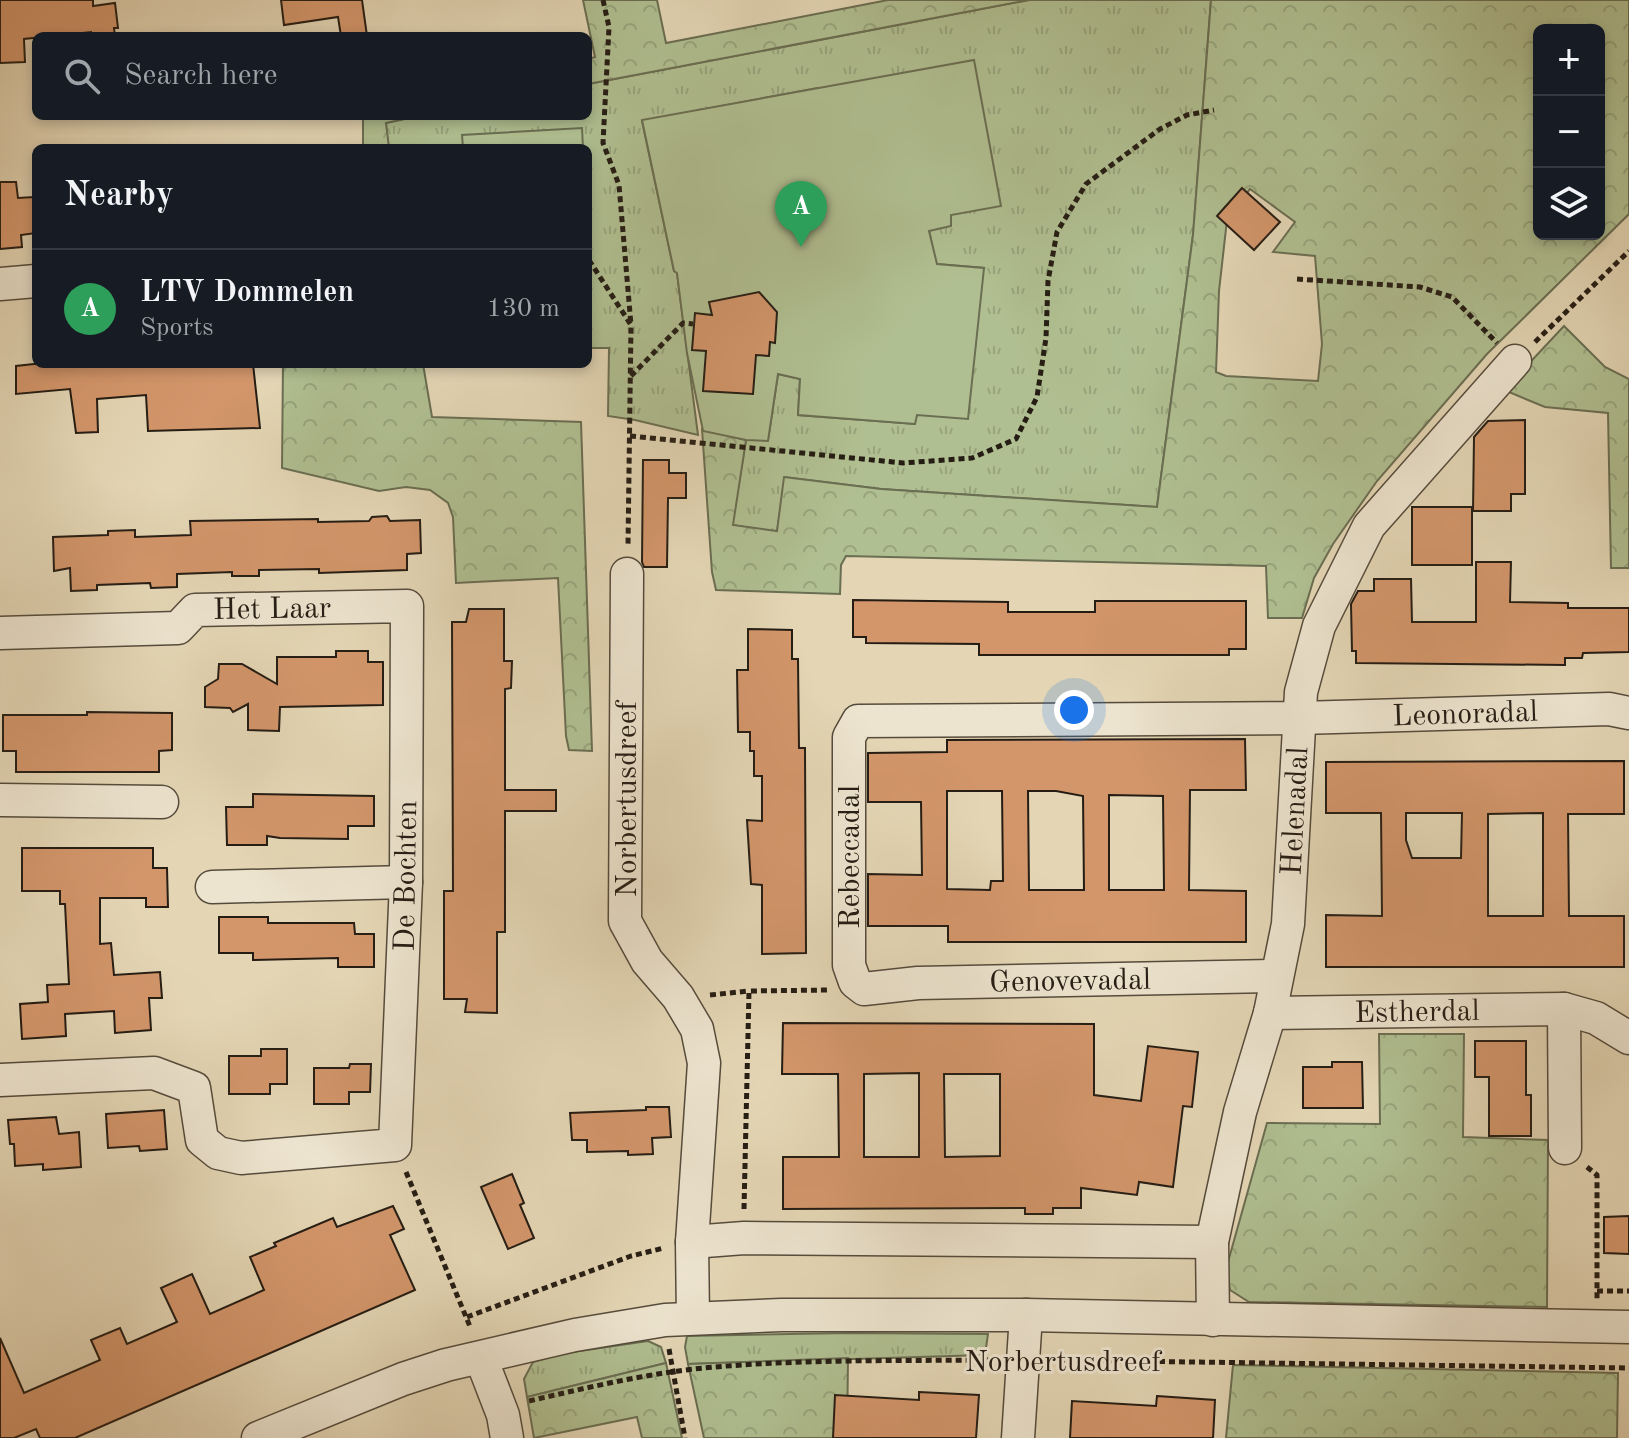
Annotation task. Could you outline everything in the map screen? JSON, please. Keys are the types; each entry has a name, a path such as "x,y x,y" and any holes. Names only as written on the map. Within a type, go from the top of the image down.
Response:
{"street":[{"path":"0,284 32,281"},
{"name":"Helenadal","path":"1213,1320 1212,1242 1240,1112 1270,1013 1288,924 1301,692 1319,626 1369,526 1515,361"},
{"name":"Norbertusdreef","path":"627,574 625,921 647,961 678,997 697,1029 704,1063 692,1242 679,1319"},
{"name":"Het Laar","path":"0,633 178,628 195,610 407,606"},
{"name":"De Bochten","path":"395,1145 406,882 407,606"},
{"name":"Leonoradal","path":"858,721 1300,718 1609,709 1629,713"},
{"name":"Rebeccadal","path":"858,721 849,737 849,965 855,982 864,989"},
{"path":"0,800 162,802"},
{"path":"212,887 406,882"},
{"name":"Genovevadal","path":"864,989 918,983 1277,976"},
{"path":"1564,1009 1565,1148"},
{"name":"Estherdal","path":"1270,1013 1564,1009 1596,1018 1629,1038"},
{"path":"0,1080 154,1073 194,1088 202,1140 218,1153 241,1158 395,1145"},
{"path":"692,1242 744,1238 1212,1242"},
{"name":"Norbertusdreef","path":"258,1438 403,1379 446,1365 575,1335 679,1319 782,1315 1026,1315 1629,1327"},
{"path":"1018,1438 1026,1315"},
{"path":"481,1358 504,1422"}],"path":[{"path":"603,0 609,27 603,143 619,185 631,325 627,574"},
{"path":"630,436 903,463 972,458 1016,439 1037,397 1046,338 1048,281 1057,232 1086,184 1160,129 1187,115 1214,110"},
{"path":"1297,279 1420,287 1452,297 1515,361 1629,251"},
{"path":"592,265 631,325"},
{"path":"631,377 683,323 693,324"},
{"path":"744,1238 749,991 864,989"},
{"path":"395,1145 481,1358"},
{"path":"1565,1148 1597,1175 1597,1327"},
{"path":"467,1317 631,1256 692,1242"},
{"path":"1597,1291 1629,1291"},
{"path":"679,1319 673,1372 685,1438"},
{"name":"Norbertusdreef","path":"504,1422 673,1372 793,1363 1023,1360 1629,1368"}],"green space":[{"path":"583,0 657,0 666,43 888,0 1029,0 592,83 592,58 595,57"},
{"path":"1029,0 1211,0 1193,235 1157,507 881,489 785,477 777,532 732,525 746,440 768,440 778,374 800,379 798,415 915,424 916,415 984,268 936,264 929,230 817,88 642,121 674,271 677,273 698,435 608,416 609,348 592,348 592,144 388,144 385,123 399,120 592,120 592,83"},
{"path":"1211,0 1629,0 1629,214 1605,238 1605,24 1533,24 1533,240 1603,240 1487,354 1377,481 1333,544 1314,578 1302,618 1268,618 1266,566 846,556 841,565 840,594 716,590 712,572 702,429 746,440 733,525 777,531 784,477 881,489 1157,507 1193,235","holes":["1250,189 1295,222 1273,252 1315,256 1322,344 1318,381 1226,376 1216,372 1219,291 1227,220"]},
{"path":"974,60 1001,206 951,215 951,226 929,231 937,264 984,268 968,419 917,415 915,424 798,415 800,379 778,374 768,441 703,431 687,353 677,273 674,271 642,120"},
{"path":"363,120 400,120 386,123 389,144 363,144"},
{"path":"582,128 583,144 463,144 462,135"},
{"path":"1564,326 1605,367 1629,379 1629,568 1611,568 1608,413 1545,407 1504,390"},
{"path":"283,368 424,368 432,417 581,422 592,751 569,750 566,736 558,578 456,583 453,517 448,503 430,490 406,487 379,491 282,468"},
{"path":"1379,1034 1464,1034 1463,1137 1548,1140 1547,1307 1249,1302 1230,1290 1226,1269 1267,1123 1380,1124"},
{"path":"988,1334 985,1355 688,1364 685,1347 687,1336"},
{"path":"648,1341 661,1347 666,1363 527,1397 524,1379 533,1362 559,1354"},
{"path":"848,1358 847,1438 704,1438 688,1364"},
{"path":"666,1363 682,1438 642,1438 637,1417 534,1438 527,1397"},
{"path":"1233,1365 1618,1373 1617,1438 1226,1438"}],"building":[{"path":"0,0 93,0 93,6 115,3 118,28 114,28 114,32 32,32 32,38 24,39 25,62 0,63"},
{"path":"281,0 362,0 366,32 340,32 338,17 284,25"},
{"path":"0,182 16,182 18,198 32,197 32,234 21,235 22,247 0,249"},
{"path":"1242,188 1280,222 1254,250 1217,216"},
{"path":"759,292 777,312 775,343 770,342 769,356 756,355 753,394 703,391 706,351 692,350 695,313 712,315 709,302"},
{"path":"16,366 253,368 260,428 148,431 146,395 97,399 98,432 76,433 70,389 16,394"},
{"path":"1525,420 1525,494 1511,494 1511,511 1473,511 1474,437 1488,421"},
{"path":"643,460 669,460 669,473 686,473 686,498 668,498 667,567 644,567 642,562"},
{"path":"1412,507 1472,507 1472,565 1412,565"},
{"path":"387,516 390,521 420,520 421,553 407,554 407,570 319,573 319,569 259,570 259,576 232,576 232,572 177,574 177,587 151,588 150,583 97,585 97,590 71,591 70,568 54,571 53,537 108,535 108,531 135,530 135,537 191,535 190,521 369,521 372,517"},
{"path":"1476,562 1511,562 1510,602 1568,603 1568,608 1629,608 1629,652 1583,653 1582,658 1565,658 1565,665 1356,663 1356,651 1352,651 1351,604 1358,591 1374,591 1374,579 1411,579 1412,622 1476,622"},
{"path":"853,600 1008,602 1008,612 1095,612 1095,601 1246,601 1246,649 1229,649 1229,655 979,655 979,644 866,643 866,637 853,637"},
{"path":"469,609 504,609 504,661 512,661 511,688 505,689 505,790 556,790 556,811 505,811 505,932 497,932 497,1013 465,1012 467,999 444,999 444,891 453,891 452,622 466,622"},
{"path":"748,629 792,630 792,659 798,659 799,748 805,748 806,953 762,954 762,885 751,884 747,820 762,821 762,776 754,776 750,732 738,732 737,670 748,670"},
{"path":"336,651 368,651 368,662 383,662 383,705 280,707 279,731 248,730 248,704 233,712 230,708 205,707 205,687 218,679 219,664 242,664 277,684 277,657 336,657"},
{"path":"87,712 172,713 172,750 159,751 159,772 16,772 16,751 3,751 3,715 87,715"},
{"path":"1245,739 1246,790 1190,790 1189,890 1246,891 1246,942 948,942 948,926 868,926 868,874 922,875 921,802 868,802 868,753 947,752 947,740","holes":["947,791 1002,791 1003,881 991,881 990,890 947,889","1028,791 1056,791 1083,796 1084,890 1029,890","1109,795 1163,796 1164,890 1109,890"]},
{"path":"1624,761 1624,814 1568,814 1569,916 1624,916 1624,967 1326,967 1326,915 1382,916 1381,813 1326,813 1326,762","holes":["1406,813 1462,813 1461,858 1412,858 1406,840","1543,813 1543,916 1488,916 1488,814"]},
{"path":"253,794 374,796 374,826 348,826 348,839 267,836 267,845 227,845 226,807 253,807"},
{"path":"22,848 153,848 153,868 167,868 168,907 146,907 146,898 100,898 100,944 111,943 114,975 160,972 162,998 149,998 151,1030 115,1033 114,1011 65,1014 66,1036 22,1039 20,1004 48,1002 47,985 69,984 65,904 60,904 60,891 22,891"},
{"path":"219,917 268,917 268,923 354,923 355,934 374,934 374,967 338,967 338,958 253,960 253,953 219,953"},
{"path":"783,1023 1094,1024 1094,1095 1141,1101 1148,1046 1198,1052 1192,1107 1183,1106 1173,1187 1139,1182 1137,1195 1081,1188 1081,1208 1053,1208 1053,1214 1025,1214 1025,1208 783,1209 783,1157 839,1157 838,1074 782,1074","holes":["919,1073 919,1157 864,1157 864,1074","944,1074 1000,1074 1000,1156 945,1157"]},
{"path":"1475,1041 1526,1041 1526,1095 1531,1095 1531,1136 1489,1136 1489,1077 1475,1077"},
{"path":"261,1049 287,1049 287,1084 270,1084 270,1094 229,1094 229,1056 261,1056"},
{"path":"1332,1062 1362,1062 1363,1108 1303,1108 1303,1067 1332,1067"},
{"path":"350,1064 371,1064 370,1092 349,1092 349,1104 314,1104 314,1068 349,1068"},
{"path":"646,1107 669,1107 671,1137 652,1138 653,1154 587,1152 587,1140 572,1140 570,1113 646,1110"},
{"path":"164,1110 167,1149 140,1151 139,1146 108,1148 106,1114"},
{"path":"56,1117 59,1134 79,1132 81,1167 43,1170 43,1164 15,1166 8,1120"},
{"path":"512,1174 524,1203 520,1205 534,1238 508,1249 481,1187"},
{"path":"393,1206 404,1229 390,1235 415,1290 75,1438 40,1438 36,1429 14,1438 0,1438 0,1338 24,1393 100,1360 91,1340 120,1328 127,1344 177,1322 161,1288 192,1274 210,1314 264,1290 250,1257 276,1246 274,1243 333,1218 337,1227"},
{"path":"1629,1216 1629,1254 1604,1253 1604,1217"},
{"path":"919,1392 979,1395 976,1438 833,1438 835,1395 919,1400"},
{"path":"1157,1396 1215,1400 1213,1438 1070,1438 1072,1401 1156,1406"}],"place":[{"name":"LTV Dommelen","path":"801,247"}]}
